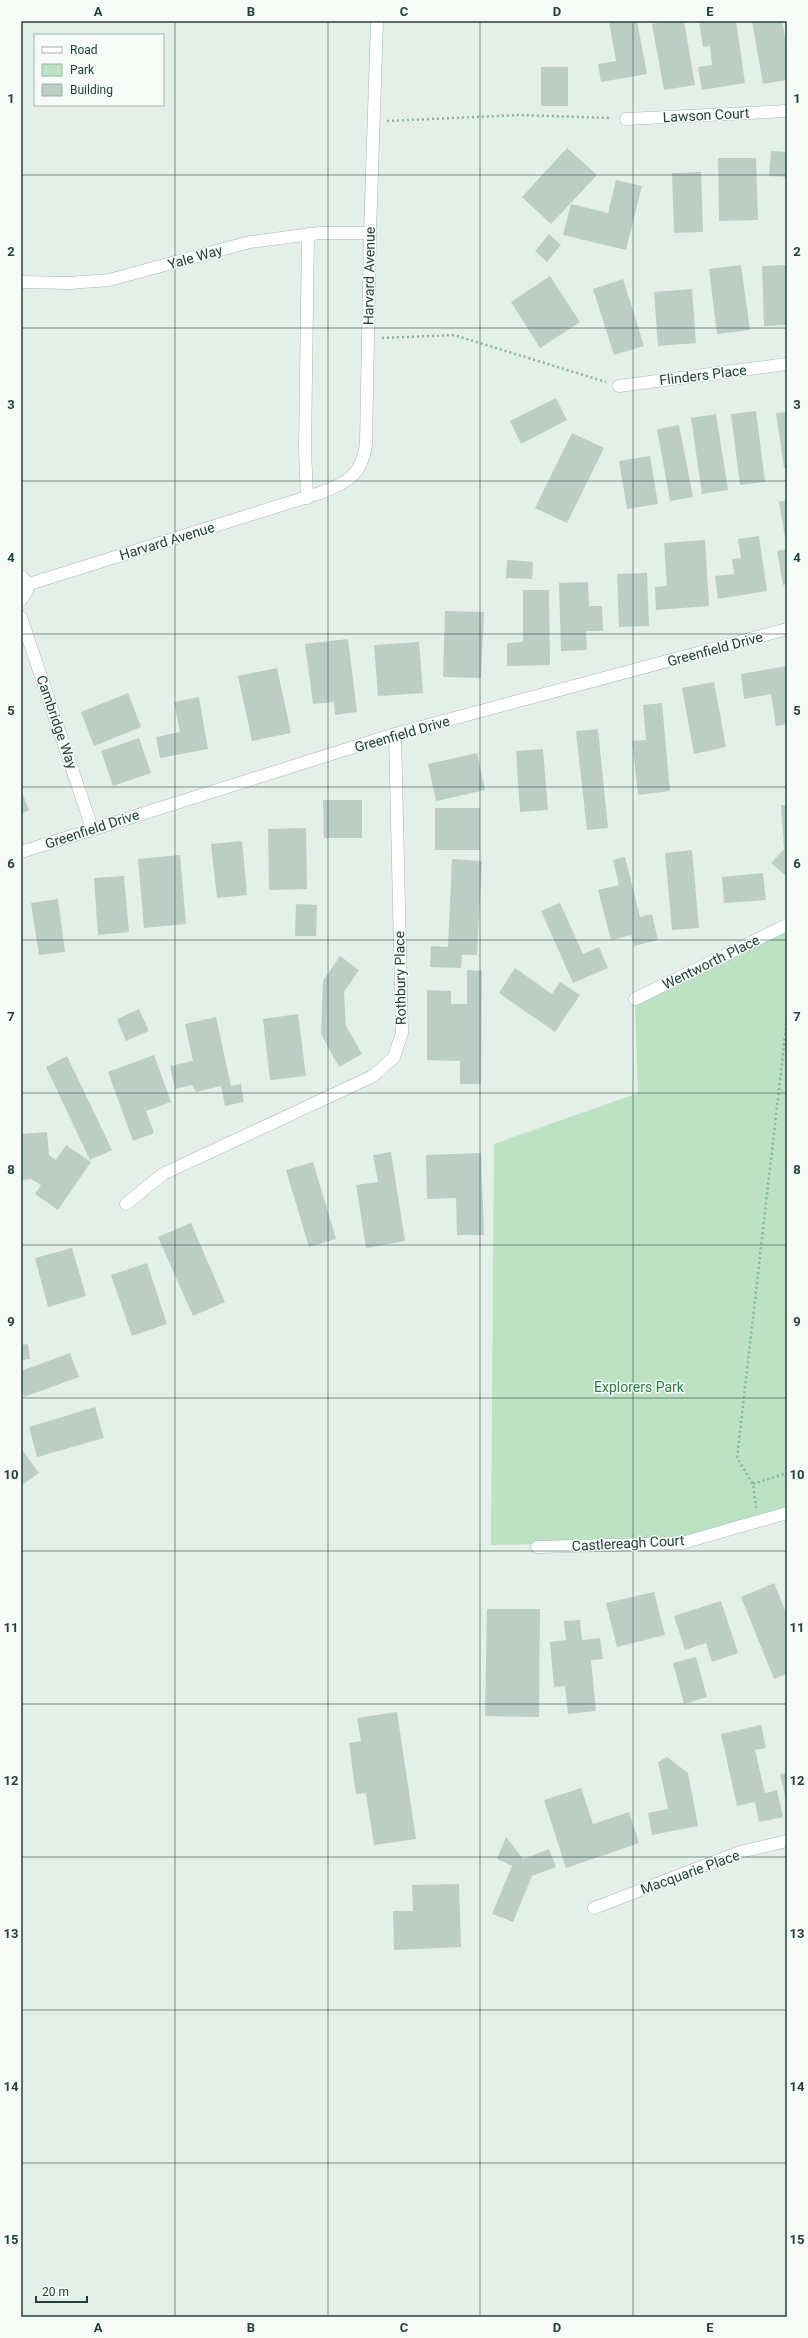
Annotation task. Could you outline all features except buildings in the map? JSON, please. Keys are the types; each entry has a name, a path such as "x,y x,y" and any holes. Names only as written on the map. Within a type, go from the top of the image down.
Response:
{"street":[{"name":"Harvard Avenue","path":"24,581 307,498 348,480 362,464 366,444 370,233 377,21"},
{"name":"Lawson Court","path":"626,119 787,111"},
{"name":"Yale Way","path":"21,282 70,283 109,280 250,242 308,234 370,233"},
{"path":"307,498 305,465 308,234"},
{"name":"Flinders Place","path":"619,386 787,364"},
{"path":"21,600 26,591 24,581"},
{"name":"Cambridge Way","path":"21,617 92,828"},
{"name":"Greenfield Drive","path":"21,852 92,828 395,734 787,629"},
{"name":"Rothbury Place","path":"126,1204 163,1174 373,1076 394,1057 402,1033 395,734"},
{"name":"Wentworth Place","path":"635,999 787,925"},
{"name":"Castlereagh Court","path":"537,1546 682,1543 787,1513"},
{"name":"Macquarie Place","path":"594,1908 740,1852 787,1841"}],"path":[{"path":"374,121 518,115 626,119"},
{"path":"368,339 454,335 619,386"},
{"path":"756,1510 753,1484 737,1458 787,1019"},
{"path":"753,1484 787,1474"}],"green space":[{"name":"Explorers Park","path":"787,927 787,1507 682,1541 491,1545 494,1144 638,1093 635,1001"}]}
